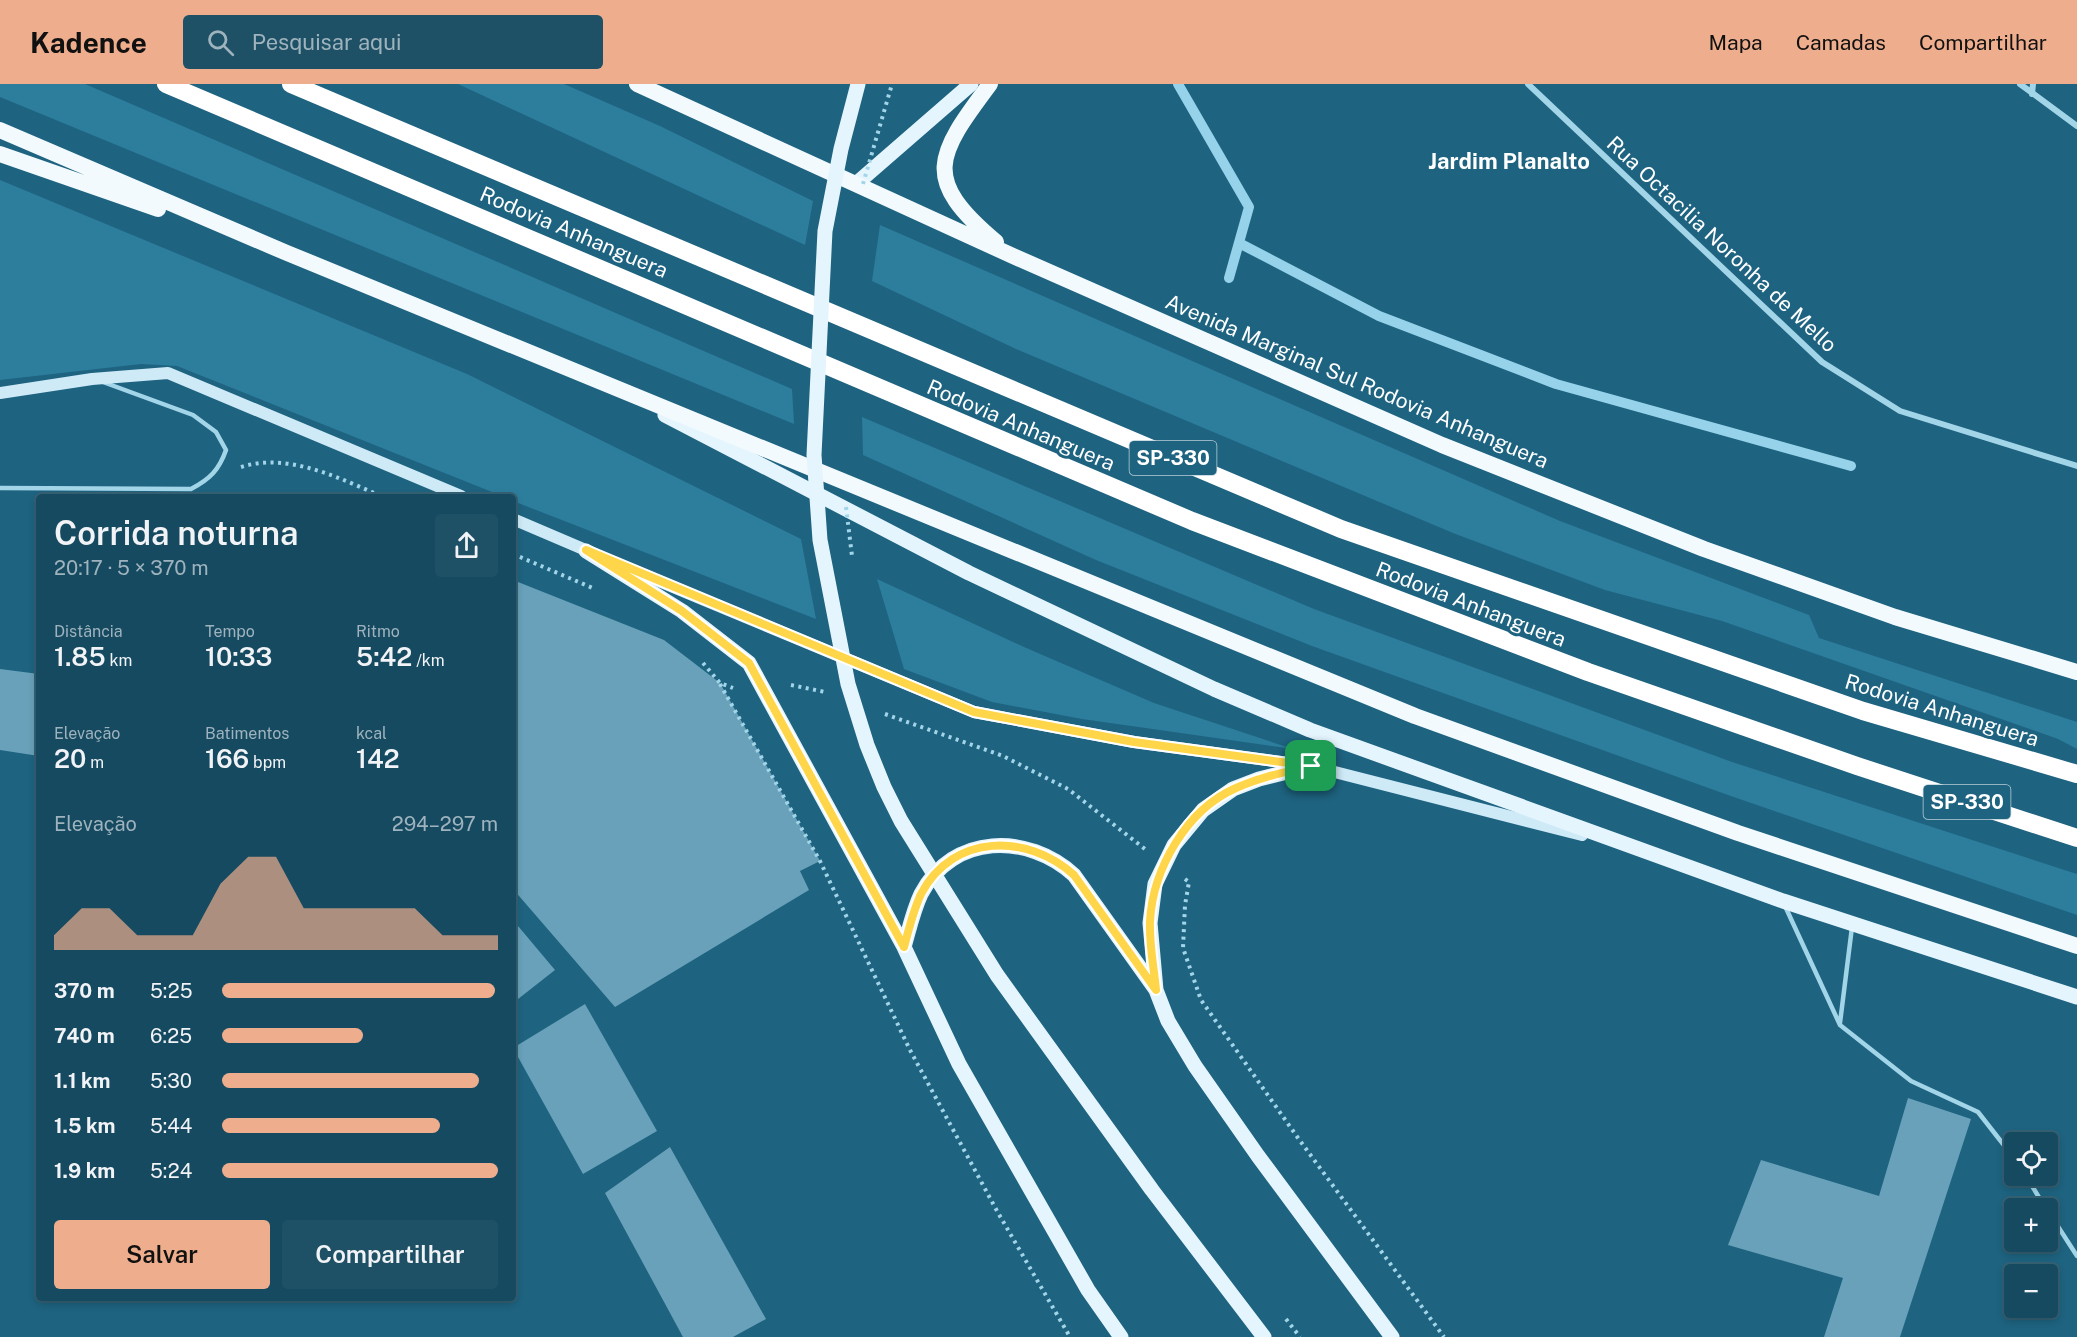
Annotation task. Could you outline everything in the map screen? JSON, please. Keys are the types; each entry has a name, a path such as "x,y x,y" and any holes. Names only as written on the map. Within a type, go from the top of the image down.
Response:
{"highway":[{"name":"Rodovia Anhanguera","path":"166,84 1192,521 1588,672 1857,766 2077,838"},
{"name":"Rodovia Anhanguera","path":"291,84 1341,529 1863,711 2077,774"},
{"name":"Avenida Marginal Sul Rodovia Anhanguera","path":"637,84 859,187 1442,445 1704,549 1895,617 2077,672"},
{"path":"990,84 959,125 944,159 946,188 965,216 1013,256"},
{"path":"0,130 287,253 1415,716 1738,833 2077,946"},
{"path":"0,154 287,253"}],"main road":[{"path":"858,84 841,149 825,231 814,455 820,540 848,684 867,745 901,821 997,975 1152,1190 1264,1337"},
{"path":"859,187 970,84"},
{"path":"0,393 92,379 168,373 456,494"},
{"path":"585,374 969,573 1214,689 1310,730 1783,901 2077,997"},
{"path":"516,520 974,712 1134,742 1311,766 1642,850"},
{"path":"586,550 682,611 749,663 904,947 959,1064 1088,1290 1121,1337"},
{"path":"1156,990 1150,922 1155,884 1174,845 1203,810 1233,789 1259,778 1311,766"},
{"path":"904,947 922,894 948,863 985,847 1024,846 1059,862 1074,875 1156,990 1168,1021 1195,1066 1258,1156 1392,1337"}],"street":[{"name":"Rua Octacilia Noronha de Mello","path":"1528,84 1822,362 1900,411 2077,466"},
{"path":"2020,84 2077,126"},
{"path":"2032,94 2033,84"}],"lane":[{"path":"0,488 191,489 208,481 220,466 226,450 216,432 193,415 92,379"},
{"path":"1783,901 1840,1025 1911,1081 1978,1112 2004,1145"},
{"path":"1840,1025 1852,923"},
{"path":"2058,1227 2077,1256"}],"path":[{"path":"859,187 892,84"},
{"path":"208,481 244,466 269,463 306,467 376,494"},
{"path":"846,504 852,560"},
{"path":"720,683 820,861 910,1050 997,1211 1070,1337"},
{"path":"882,708 885,719"},
{"path":"1282,1314 1300,1337"}],"shaded area":[{"path":"0,84 85,84 792,389 794,424 0,97"},
{"path":"458,84 564,84 660,126 813,201 805,245"},
{"path":"0,180 467,374 801,539 816,619 516,502 516,494 497,494 177,366 141,364 0,380"},
{"path":"880,225 1560,521 1809,615 1819,638 2077,722 2077,749 2058,739 1722,621 1605,590 1453,533 1016,349 872,281"},
{"path":"862,417 1314,609 1732,762 2077,874 2077,915 1728,795 1312,646 1096,560 863,455"},
{"path":"877,579 1024,647 1154,703 1293,749 1082,719 992,702 904,669"}],"building":[{"path":"516,581 664,640 720,683 820,861 800,871 809,890 615,1007 516,892"},
{"path":"0,669 36,674 36,756 0,750"},
{"path":"516,924 555,970 516,1001"},
{"path":"585,1004 657,1131 583,1174 516,1053 516,1046"},
{"path":"1908,1098 1971,1119 1900,1337 1824,1337 1843,1278 1728,1245 1761,1160 1879,1196"},
{"path":"670,1147 766,1319 733,1337 683,1337 605,1193"}],"waterway":[{"path":"1178,84 1249,207 1229,278"},
{"path":"1239,243 1379,316 1556,384 1851,466"}],"district":[{"name":"Jardim Planalto","path":"1509,161"}],"route":[{"path":"586,550 974,712 1134,742 1311,766 1259,778 1233,789 1203,810 1174,845 1155,884 1150,922 1156,990 1074,875 1043,852 1024,846 1004,844 985,847 948,863 933,877 922,894 904,947 749,663 682,611 586,550"}]}
